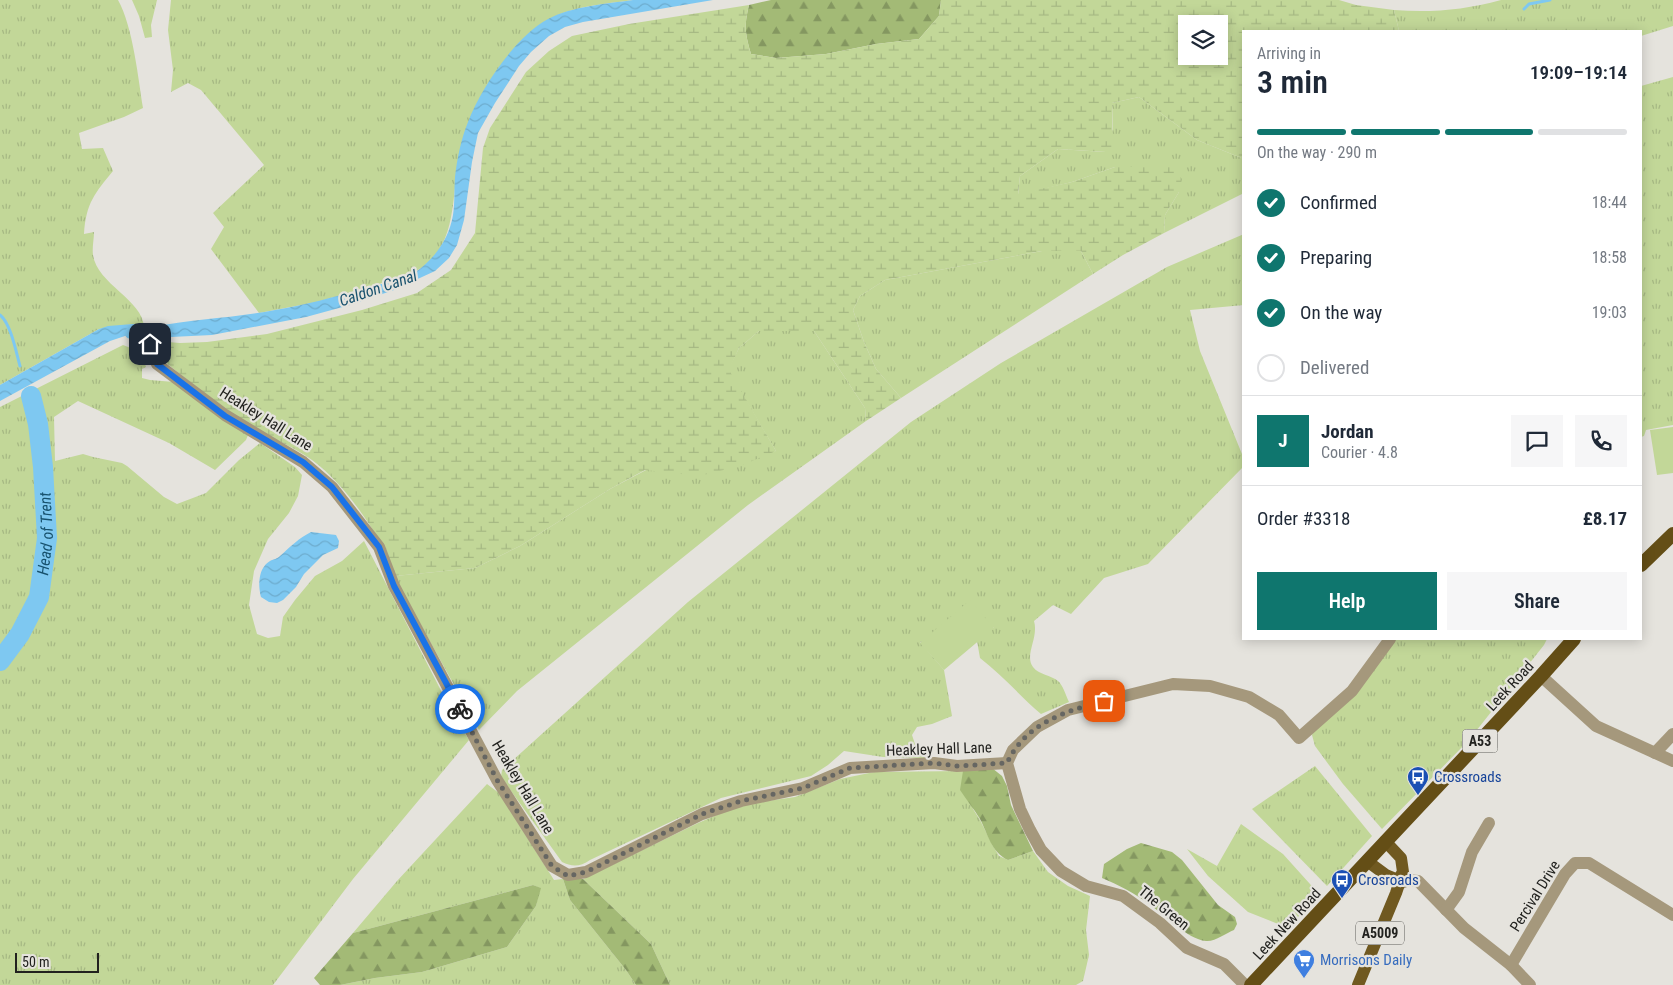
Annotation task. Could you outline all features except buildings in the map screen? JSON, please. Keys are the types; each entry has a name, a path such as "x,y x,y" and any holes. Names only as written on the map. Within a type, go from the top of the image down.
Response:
{"highway":[{"path":"1642,564 1673,534"},
{"name":"Leek Road","path":"1386,841 1573,640"},
{"name":"Leek New Road","path":"1252,985 1386,841"}],"main road":[{"name":"A5009","path":"1358,985 1403,872 1401,858 1386,841"},
{"path":"1367,861 1398,882"}],"street":[{"name":"Heakley Hall Lane","path":"150,344 157,364 225,416 303,462 332,487 379,547 394,586 497,780 552,866 568,876 586,872 702,814 741,801 803,788 850,768 934,763 957,766 1007,763"},
{"path":"1007,763 1013,750 1037,727 1068,710 1174,684 1210,686 1248,697 1279,715 1299,738 1352,691 1389,640"},
{"path":"1541,676 1596,726 1673,761"},
{"path":"1655,753 1673,734"},
{"name":"The Green","path":"1007,763 1020,809 1040,850 1061,871 1086,886 1123,896 1160,923 1187,948 1224,964 1245,985"},
{"path":"1446,910 1459,892 1472,852 1489,823"},
{"name":"Percival Drive","path":"1511,965 1565,874 1575,863 1589,864 1673,915"},
{"path":"1398,882 1418,881 1464,928 1511,965 1530,985"}],"green space":[{"path":"0,0 118,0 123,11 134,52 143,108 79,133 82,149 103,148 113,171 92,199 87,214 84,234 94,232 93,255 96,265 103,275 136,308 142,317 144,327 133,324 99,329 0,385"},
{"path":"132,0 157,0 151,25 152,37 145,38"},
{"path":"171,0 633,0 601,4 557,15 540,25 529,35 501,67 484,91 471,116 462,143 454,201 445,238 436,254 423,267 403,277 317,302 259,313 211,249 224,227 213,213 264,165 201,90 188,83 171,92 173,70 168,30"},
{"path":"771,0 941,0 939,16 919,39 876,44 826,54 776,58 751,54 746,30 749,5"},
{"path":"941,0 1339,0 1356,5 1394,10 1399,30 1242,30 1242,158 1197,140 1139,97 1112,103 1113,149 1106,152 1058,149 1020,176 1018,194 1072,182 1115,167 1170,165 1182,179 1179,192 1165,215 1164,233 1093,274 1081,251 1042,251 885,280 860,296 853,310 876,369 901,398 866,421 865,408 814,331 759,331 739,348 729,370 776,451 740,466 699,476 645,470 610,489 520,546 475,568 395,576 390,561 372,529 349,497 324,470 297,450 249,425 161,359 156,341 180,343 207,342 267,334 362,310 417,293 451,270 475,233 483,148 490,128 526,72 549,51 572,36 629,24 749,5 746,30 751,54 776,58 826,54 876,44 919,39 939,16"},
{"path":"1501,0 1673,0 1673,26 1642,36 1642,30 1399,30 1394,10 1448,10"},
{"path":"1673,77 1673,425 1646,430 1642,437 1642,86"},
{"path":"1139,97 1197,140 1242,158 1242,194 1164,233 1165,215 1179,192 1115,167 1072,182 1018,195 1020,176 1058,149 1105,152 1113,129 1112,103"},
{"path":"1242,235 1242,305 1190,310 1200,351 1242,454 1242,468 1148,564 1104,578 1071,614 1053,605 1034,621 1035,634 1030,657 1033,667 1060,683 1069,702 1041,714 980,658 977,641 994,627 920,642 944,670 952,716 932,724 917,727 912,735 916,747 925,758 883,757 844,751 811,776 721,798 583,864 569,865 562,862 501,777 502,770 688,602 911,422 1001,363 1167,267"},
{"path":"1042,251 1081,251 1093,274 901,398 876,369 864,342 853,310 860,296 885,280"},
{"path":"759,331 814,331 865,408 866,421 748,505 517,691 479,730 395,576 475,568 520,546 610,489 646,470 776,451 728,370 739,348"},
{"path":"123,345 141,352 146,367 142,369 142,378 174,382 248,435 246,440 215,470 169,443 78,401 54,417 55,461 83,454 122,463 164,497 177,504 206,493 239,460 260,443 295,467 302,475 298,496 289,513 268,539 254,571 249,605 257,634 268,638 280,636 283,617 315,576 342,561 364,541 451,710 469,740 353,879 273,985 0,985 0,407"},
{"path":"1673,427 1673,473 1657,475 1650,430"},
{"path":"970,600 994,628 944,670 920,643"},
{"path":"1393,640 1546,640 1469,740 1382,829 1343,784 1315,746 1312,735 1314,728"},
{"path":"1315,766 1372,836 1327,886 1252,809"},
{"path":"992,768 1002,776 1007,786 1011,805 1033,851 1008,860 1002,857 994,847 980,819 960,790 963,771"},
{"path":"963,771 973,809 999,856 1008,860 1033,851 1048,872 1068,886 1090,896 1086,930 1089,955 1083,981 1076,985 670,985 651,944 583,879 698,823 740,805 795,797 840,779 874,772"},
{"path":"487,784 499,793 554,880 563,879 570,900 636,985 340,985 422,972 507,947 536,906 540,888 533,885 353,933 397,881"},
{"path":"1241,824 1283,854 1319,894 1288,928 1248,912 1208,876 1187,849 1217,866"},
{"path":"1141,843 1172,852 1182,860 1218,905 1235,917 1237,924 1234,930 1213,940 1206,941 1191,936 1138,896 1102,878 1104,864 1127,849"},
{"path":"563,879 583,879 651,944 670,985 636,985 570,900"},
{"path":"533,885 541,888 536,906 507,947 422,972 340,985 320,985 314,978 353,933"}],"water":[{"path":"633,0 713,0 583,22 565,27 549,36 531,52 519,66 478,133 464,220 457,245 449,258 435,271 394,290 306,317 212,335 171,337 152,334 152,327 260,313 297,306 397,280 414,273 434,255 448,232 454,210 455,177 461,142 481,94 501,64 523,38 548,19 568,11 590,6"},
{"path":"133,324 144,327 144,334 128,335 110,341 0,401 0,385 99,329 108,326"},
{"path":"311,532 336,535 339,541 338,548 323,555 304,574 296,587 283,600 277,603 269,602 261,597 260,577 266,564 279,557"}],"waterway":[{"path":"1524,9 1529,4 1550,0"},
{"name":"Head of Trent","path":"0,315 10,331 20,366"},
{"name":"Caldon Canal","path":"130,333 167,332"},
{"name":"Head of Trent","path":"0,661 20,634 39,597 47,538 43,467 38,424 31,396"}],"way so far":[{"path":"460,709 497,780 552,866 568,876 586,872 702,814 741,801 803,788 850,768 934,763 957,766 1007,763 1013,750 1037,727 1068,710 1104,701"}],"place":[{"name":"Crossroads","path":"1418,796"},
{"name":"Crosroads","path":"1342,899"},
{"name":"Morrisons Daily","path":"1304,979"}],"route":[{"path":"150,344 157,364 225,416 303,462 332,487 379,547 394,586 460,709"}]}
